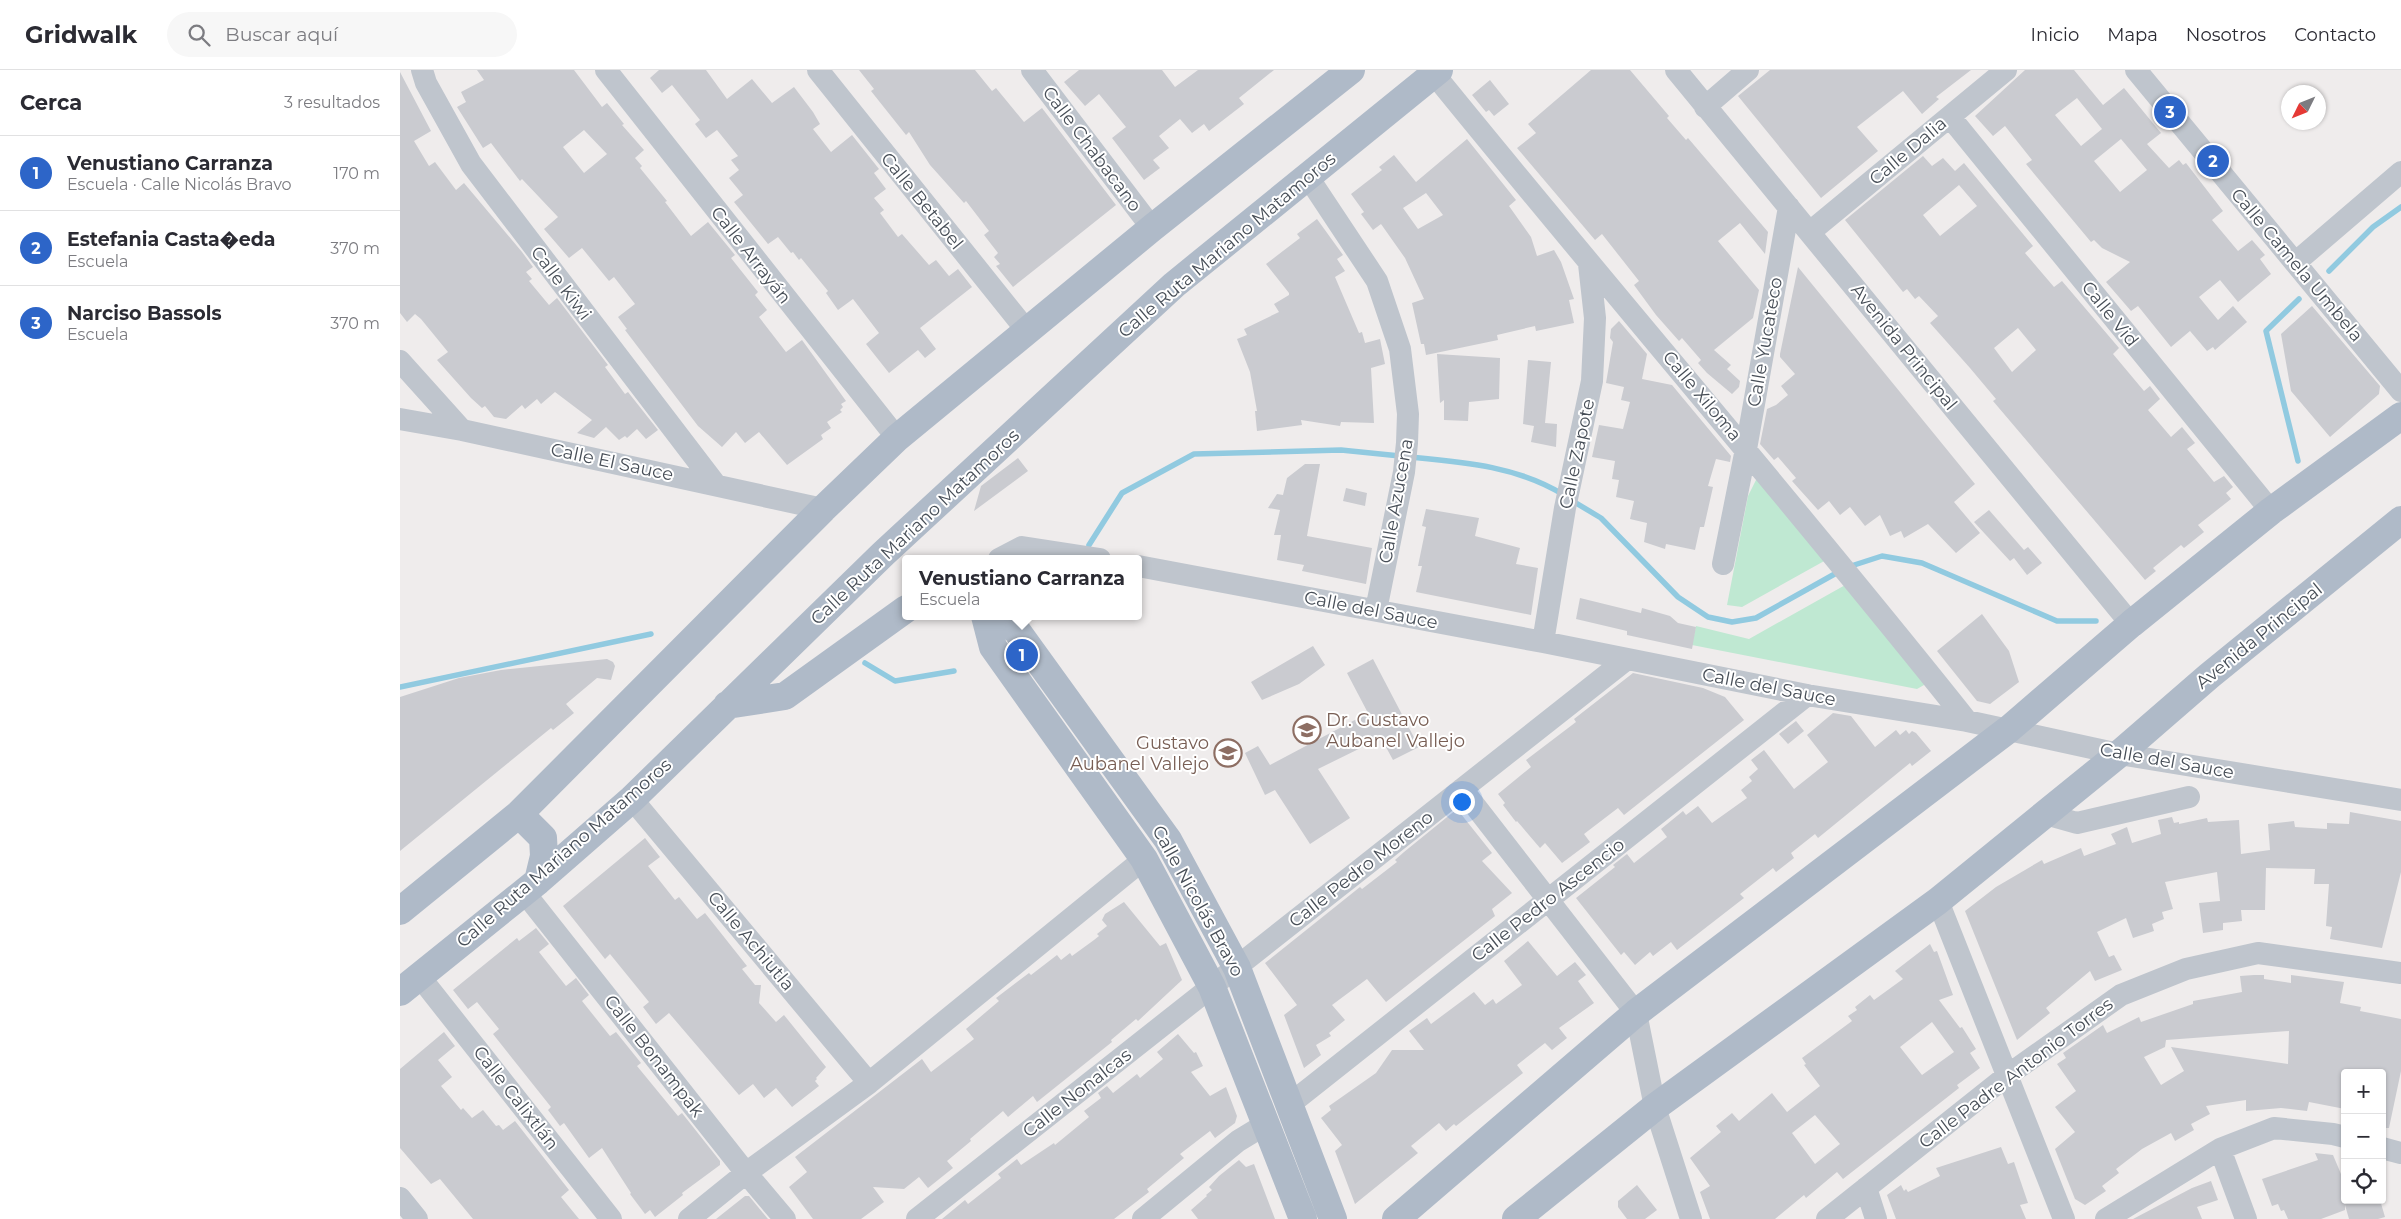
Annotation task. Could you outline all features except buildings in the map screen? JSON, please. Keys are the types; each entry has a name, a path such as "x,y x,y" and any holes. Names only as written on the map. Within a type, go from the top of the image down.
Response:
{"main road":[{"path":"400,911 519,814 897,438 1152,228 1351,70"},
{"name":"Calle Ruta Mariano Matamoros","path":"410,984 531,886 632,799 883,554 1174,285 1436,72"},
{"path":"1396,1219 1636,1013 2009,729 2131,624 2271,511 2401,416"},
{"name":"Avenida Principal","path":"1516,1219 1655,1107 1938,901 2119,754 2209,676 2401,520"},
{"path":"727,705 785,696 902,612"},
{"name":"Calle Nicolás Bravo","path":"986,620 993,648 1144,859 1212,987 1302,1219"},
{"name":"Calle Nicolás Bravo","path":"1006,620 1017,631 1168,840 1237,968 1332,1219"},
{"path":"519,814 543,838 544,856 531,886"}],"street":[{"name":"Calle Kiwi","path":"422,70 426,83 471,164 716,485"},
{"name":"Calle Arrayán","path":"606,70 897,438"},
{"name":"Calle Betabel","path":"818,70 1027,331"},
{"name":"Avenida Principal","path":"1676,70 2131,624"},
{"path":"1705,107 1748,70"},
{"name":"Calle Dalia","path":"1810,232 2006,70"},
{"name":"Calle Camela Umbela","path":"2136,70 2401,390"},
{"name":"Calle Chabacano","path":"1038,72 1152,228"},
{"name":"Calle Xiloma","path":"1436,72 1589,264 1836,557 1967,721"},
{"name":"Calle Vid","path":"1950,117 2271,511"},
{"path":"2296,262 2401,172"},
{"name":"Calle Azucena","path":"1308,177 1377,281 1400,349 1408,414 1407,443 1404,472 1376,610"},
{"name":"Calle Yucateco","path":"1723,564 1746,449 1789,207"},
{"name":"Calle Zapote","path":"1543,642 1570,481 1592,381 1595,318 1589,264"},
{"path":"400,361 462,430"},
{"name":"Calle El Sauce","path":"400,419 462,430 823,510"},
{"path":"1006,555 1022,546 1076,555"},
{"name":"Calle del Sauce","path":"1142,567 1543,642 1806,695 2009,729 2119,754 2401,800"},
{"name":"Calle Pedro Moreno","path":"1237,968 1627,659"},
{"name":"Calle Pedro Ascencio","path":"1290,1104 1806,695"},
{"path":"1462,789 1636,1013 1655,1107 1691,1219"},
{"path":"2045,814 2077,823 2188,797"},
{"name":"Calle Achiutla","path":"632,799 869,1083"},
{"path":"689,1219 746,1174 869,1083 1144,859"},
{"name":"Calle Bonampak","path":"531,886 746,1174 785,1219"},
{"path":"1938,901 2064,1219"},
{"name":"Calle Padre Antonio Torres","path":"1827,1219 2008,1074 2121,995 2186,969 2258,953 2401,973"},
{"name":"Calle Nonalcas","path":"917,1219 1237,968"},
{"name":"Calle Calixtlán","path":"410,984 611,1219"},
{"path":"1143,1219 1238,1141 1266,1124"},
{"path":"2106,1219 2220,1149 2274,1128 2341,1136"},
{"path":"2220,1149 2246,1219"},
{"path":"2386,1149 2401,1153"},
{"path":"1866,1188 1876,1219"},
{"path":"400,1198 417,1219"}],"green space":[{"path":"1757,478 1826,560 1742,607 1727,605 1748,496"},
{"path":"1847,584 1924,677 1924,685 1917,689 1692,645 1696,626 1749,639"}],"waterway":[{"path":"2329,271 2373,227 2401,207"},
{"path":"2298,461 2266,331 2299,299"},
{"path":"1089,545 1122,493 1194,454 1341,450 1400,456"},
{"path":"1409,457 1489,467 1528,478 1564,495"},
{"path":"1571,500 1601,518 1678,597 1708,617 1732,622 1756,618 1840,571"},
{"path":"1848,567 1882,556 1922,563 2057,621 2096,621"},
{"path":"400,687 651,634"},
{"path":"865,663 895,681 954,671"}],"place":[{"name":"Narciso Bassols","path":"2170,112"},
{"name":"Estefania Casta�eda","path":"2213,161"},
{"name":"Venustiano Carranza","path":"1022,655"},
{"name":"Dr. Gustavo Aubanel Vallejo","path":"1307,730"},
{"name":"Gustavo Aubanel Vallejo","path":"1228,753"}]}
